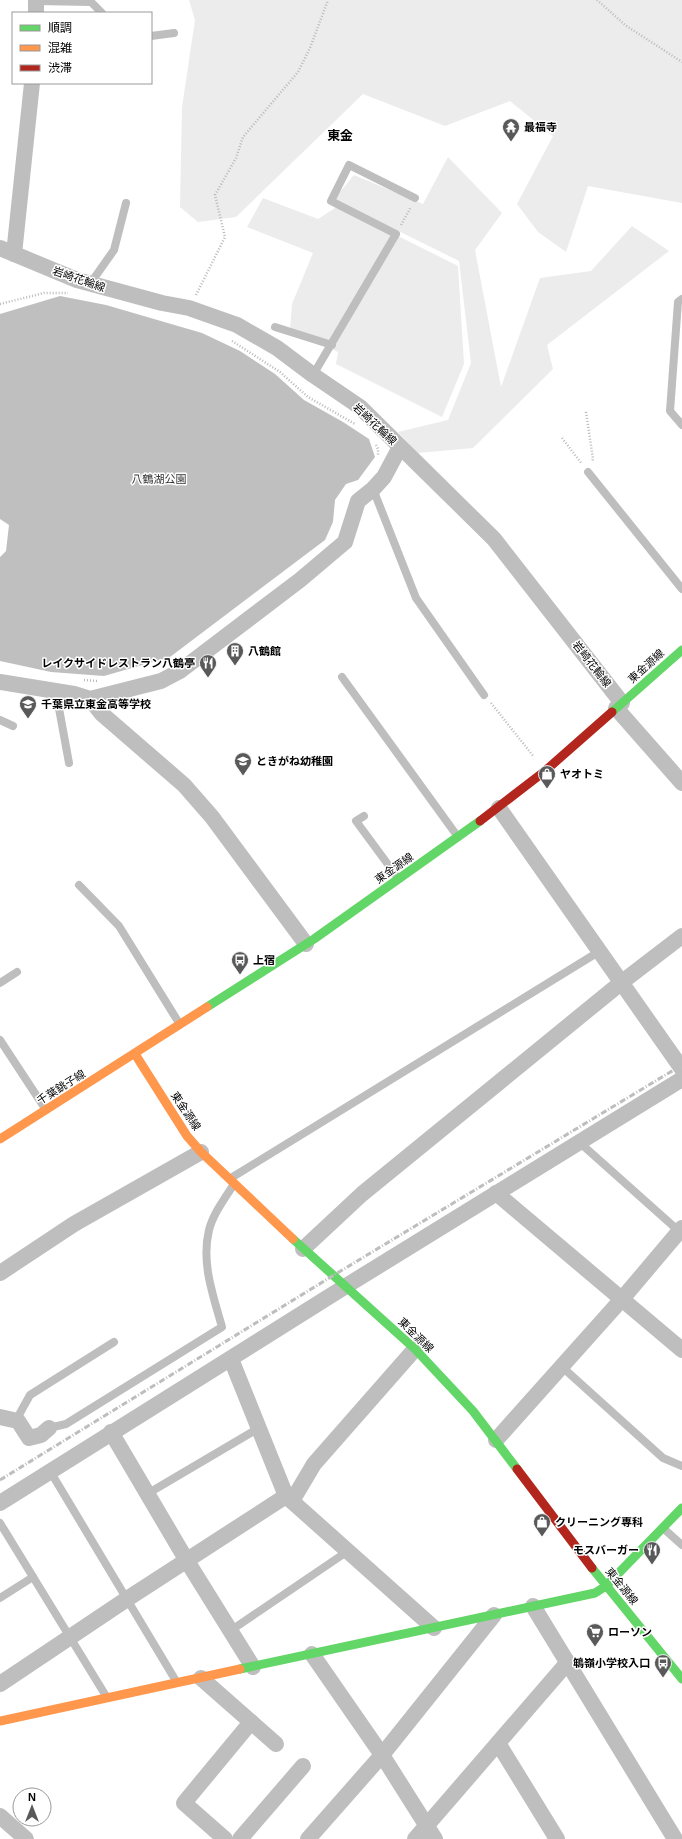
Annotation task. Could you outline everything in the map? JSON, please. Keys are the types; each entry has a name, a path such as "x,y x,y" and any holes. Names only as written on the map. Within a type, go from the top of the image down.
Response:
{"main road":[{"name":"東金源線","path":"682,650 546,771 499,808 306,944 135,1054 187,1136 201,1152 303,1249 346,1286 414,1349 473,1410 606,1586 675,1665 682,1679"},
{"name":"千葉銚子線","path":"0,1139 135,1054"},
{"path":"0,1721 595,1593 606,1586 682,1508"}],"street":[{"path":"7,251 32,84"},
{"name":"岩崎花輪線","path":"7,251 77,280 162,303 189,308 237,326 277,348 360,407 494,539 619,705 682,783"},
{"path":"0,682 74,694 90,699 161,681 180,671 300,580 345,542 358,501 373,489 384,476 400,447"},
{"path":"90,699 102,714 184,785 212,817 306,944"},
{"path":"499,808 682,1069"},
{"path":"303,1249 362,1194 622,982 682,936"},
{"path":"0,1503 111,1432 682,1079"},
{"path":"0,1273 74,1224 201,1152"},
{"path":"496,1193 682,1350"},
{"path":"496,1440 681,1231"},
{"path":"0,1684 127,1599 289,1498 314,1464 414,1349"},
{"path":"231,1359 289,1498 434,1628"},
{"path":"0,1416 18,1421 30,1438 40,1435 49,1428"},
{"path":"111,1432 187,1561 253,1667"},
{"path":"533,1606 675,1839"},
{"path":"308,1839 382,1755 494,1615"},
{"path":"312,1654 382,1755 435,1839"},
{"path":"415,1839 568,1662"},
{"path":"201,1678 276,1744"},
{"path":"225,1839 184,1803 251,1722"},
{"path":"498,1743 557,1839"},
{"path":"240,1839 303,1766"},
{"path":"0,1816 26,1839"}],"lane":[{"path":"36,5 91,2 101,12"},
{"path":"152,36 174,33"},
{"path":"313,375 396,234 331,201 349,165 415,198"},
{"path":"90,284 114,250 126,203"},
{"path":"682,299 678,302 670,411 682,425"},
{"path":"275,327 332,345"},
{"path":"588,472 682,589"},
{"path":"373,489 416,598 484,695"},
{"path":"342,677 458,837"},
{"path":"56,692 69,763"},
{"path":"0,720 12,726"},
{"path":"364,816 356,821 399,879"},
{"path":"79,886 119,926 180,1025"},
{"path":"49,1428 66,1424 222,1327 208,1280 207,1258 210,1230 232,1181 600,951"},
{"path":"0,983 17,972"},
{"path":"0,1040 46,1110"},
{"path":"579,1142 681,1231"},
{"path":"18,1421 20,1413 30,1395 114,1342"},
{"path":"561,1366 663,1458 682,1466"},
{"path":"147,1494 259,1428"},
{"path":"50,1471 177,1683"},
{"path":"0,1523 108,1698"},
{"path":"662,1527 682,1545"},
{"path":"230,1631 348,1551"},
{"path":"0,1598 33,1578"}],"path":[{"path":"189,308 225,237 215,195 236,158 243,137 298,72 310,48 328,0"},
{"path":"597,0 624,25 682,62"},
{"path":"396,234 415,198"},
{"path":"0,304 44,293 70,293"},
{"path":"226,338 280,372 308,397 359,427"},
{"path":"586,412 593,459 588,472"},
{"path":"562,438 588,472"},
{"path":"374,439 378,449 378,461"},
{"path":"81,680 104,682"},
{"path":"484,695 546,771"}],"shaded area":[{"path":"189,0 682,0 682,203 588,186 566,252 538,232 517,204 553,136 510,101 445,126 363,94 236,217 198,222 180,207 182,107 195,20"},
{"path":"448,157 502,213 475,250 501,387 540,278 591,271 632,226 669,251 547,345 553,369 473,448 418,453 398,432 448,420 471,363 459,261 334,199 354,175 423,204"},
{"path":"263,198 318,219 338,206 458,266 464,364 442,417 336,364 338,352 290,330 292,304 313,253 247,227"},
{"name":"八鶴湖公園","path":"60,296 106,305 202,333 240,351 275,374 304,400 343,422 369,439 375,457 358,480 346,484 335,500 333,522 325,540 170,657 104,676 51,672 0,661 0,557 6,551 9,525 0,519 0,314"}],"railway":[{"path":"0,1480 334,1275 682,1065"}],"traffic: fast":[{"path":"612,712 682,650"},
{"path":"207,1007 314,939 480,821"},
{"path":"293,1239 415,1349 473,1411 517,1469"},
{"path":"240,1669 595,1593 606,1586 682,1508"},
{"path":"592,1568 682,1679"}],"traffic: slow":[{"path":"0,1139 207,1007"},
{"path":"135,1054 187,1136 201,1152 293,1239"},
{"path":"0,1721 240,1669"}],"traffic: jam":[{"path":"480,821 545,771 612,712"},
{"path":"517,1469 592,1568"}],"place":[{"name":"最福寺","path":"511,142"},
{"name":"八鶴館","path":"235,666"},
{"name":"レイクサイドレストラン八鶴亭","path":"208,678"},
{"name":"千葉県立東金高等学校","path":"28,719"},
{"name":"ときがね幼稚園","path":"243,776"},
{"name":"ヤオトミ","path":"547,789"},
{"name":"上宿","path":"240,975"},
{"name":"クリーニング専科","path":"542,1537"},
{"name":"モスバーガー","path":"652,1565"},
{"name":"ローソン","path":"595,1647"},
{"name":"鵇嶺小学校入口","path":"663,1678"}],"district":[{"name":"東金","path":"340,135"}]}
